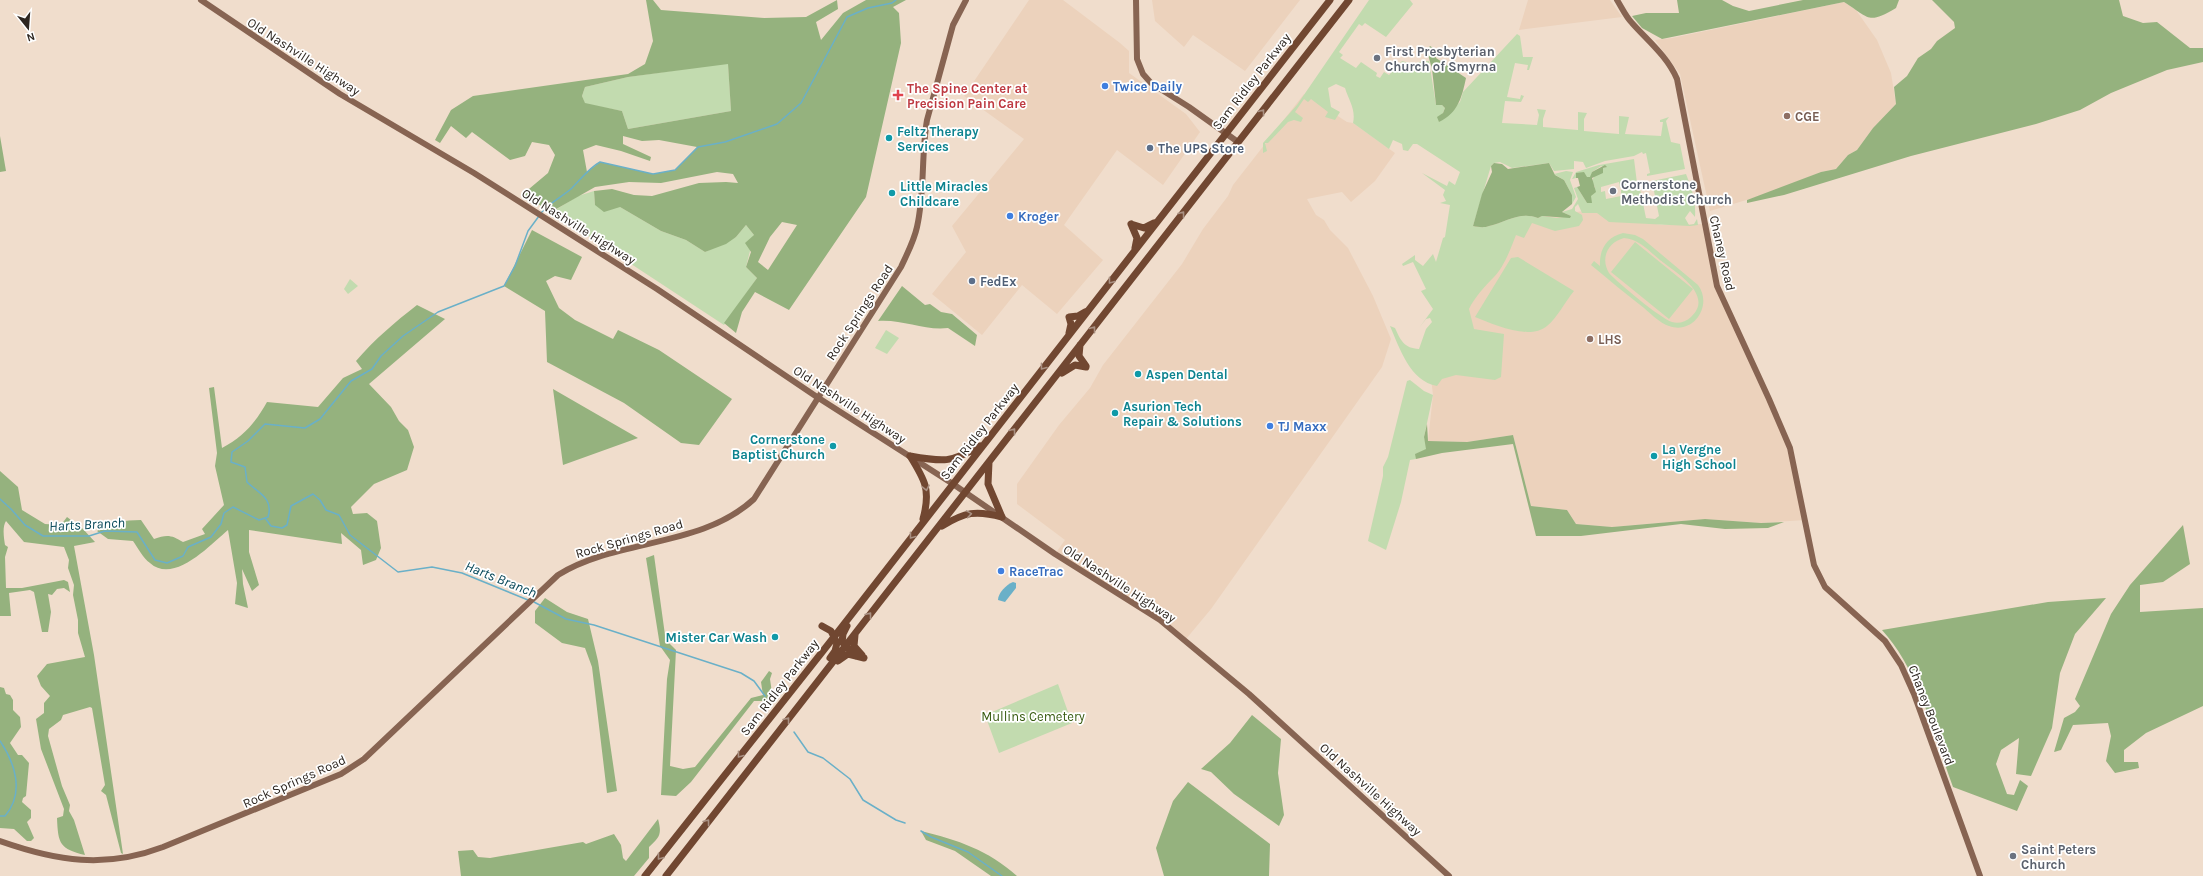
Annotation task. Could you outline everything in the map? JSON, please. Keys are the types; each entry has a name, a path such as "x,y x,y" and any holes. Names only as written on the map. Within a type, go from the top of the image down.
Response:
{"main road":[{"name":"Sam Ridley Parkway","path":"645,876 827,646 1330,0"},
{"name":"Sam Ridley Parkway","path":"666,876 1349,0"},
{"path":"1135,250 1137,238 1131,224 1144,228 1157,221"},
{"path":"1068,337 1071,326 1069,317 1078,316 1088,310"},
{"path":"1049,385 1066,369 1075,365 1086,366 1079,356 1080,345"},
{"path":"910,456 936,461 950,460 962,457 985,443"},
{"path":"910,456 924,478 928,491 928,503 922,523"},
{"path":"989,462 988,484 1002,517"},
{"path":"938,528 966,513 983,512 1002,517"},
{"path":"856,656 845,646 842,638 844,630 880,583 879,579"},
{"path":"798,706 799,698 835,651 837,643 831,630 822,626 828,633 827,646"},
{"path":"798,706 809,697 841,657 848,654 864,658 854,646 855,633"}],"street":[{"name":"Old Nashville Highway","path":"201,0 340,94 414,136 537,212 657,289 817,397 953,484 1055,554 1160,620 1186,639 1323,760 1449,876"},
{"name":"Rock Springs Road","path":"0,841 30,851 78,861 115,860 163,847 335,777 364,759 558,575 579,563 707,527 726,520 742,510 754,499 817,397 901,267 910,248 917,227 921,200 924,136 927,120 953,25 966,0"},
{"path":"1136,0 1137,59 1143,74 1151,83 1189,107 1238,142"},
{"name":"Chaney Road","path":"1617,0 1631,22 1662,54 1672,68 1677,79 1717,286 1782,426"},
{"name":"Chaney Boulevard","path":"1782,426 1790,448 1810,547 1819,578 1825,587 1839,601 1885,641 1901,665 1914,694 1980,876"}],"shaded area":[{"path":"1029,0 1063,0 1120,43 1129,51 1129,73 1186,114 1200,132 1163,185 1117,150 1064,225 1103,260 1057,314 1022,285 982,335 932,294 966,252 952,226 1024,139 964,96"},
{"path":"1152,0 1300,0 1245,71 1193,35 1184,47 1155,21"},
{"path":"1528,0 1610,0 1622,17 1519,30"},
{"name":"CGE","path":"1844,2 1856,10 1877,40 1891,73 1896,104 1873,128 1857,150 1848,155 1836,169 1821,172 1766,194 1710,211 1680,74 1655,40 1672,38"},
{"path":"1304,94 1347,122 1353,123 1395,153 1375,181 1351,202 1342,192 1307,199 1316,215 1324,220 1330,230 1348,248 1373,296 1391,339 1382,367 1211,609 1186,639 1055,554 1065,540 1017,504 1017,484 1059,425 1090,388 1103,365 1182,264 1203,229 1228,196 1233,185"},
{"name":"LHS","path":"1591,210 1661,225 1705,224 1717,286 1781,426 1805,520 1761,523 1705,519 1612,527 1576,524 1567,510 1531,506 1513,435 1467,442 1428,441 1433,395 1431,378 1469,227"}],"green space":[{"path":"646,0 653,0 661,10 764,18 806,17 837,0 838,9 816,22 821,40 843,13 866,0 906,0 893,7 899,13 901,43 866,197 789,310 755,292 742,312 736,333 724,323 757,278 746,267 751,252 745,243 754,235 746,225 736,237 726,244 705,252 686,240 661,231 620,207 604,212 595,205 594,191 612,189 634,195 652,196 699,183 738,183 733,174 717,172 661,183 629,182 595,187 551,212 547,207 550,203 541,206 523,194 548,173 555,155 549,145 532,142 525,156 510,160 472,132 466,138 451,126 440,143 435,140 451,110 473,96 628,74 645,64 653,41","holes":["728,64 731,111 628,129 622,111 585,103 582,96 585,87 628,77","623,136 642,141 659,140 697,147 675,170 653,174 600,162 587,172 583,150 596,145 621,151 650,161 651,157 623,144","782,222 797,225 768,270 758,262 770,237"]},
{"path":"1369,0 1410,0 1413,4 1386,37 1365,23 1362,26 1359,24 1339,52 1343,55 1340,58 1356,68 1361,62 1377,73 1376,76 1380,78 1384,72 1389,75 1402,61 1413,64 1409,69 1411,71 1419,62 1429,61 1436,105 1442,105 1445,108 1439,122 1460,102 1463,92 1517,34 1520,36 1523,57 1533,57 1529,70 1527,70 1528,65 1515,63 1507,97 1520,99 1521,95 1524,96 1521,102 1505,101 1502,123 1537,125 1539,115 1537,109 1546,110 1543,119 1543,127 1578,130 1578,112 1587,113 1584,119 1584,131 1619,134 1619,116 1629,117 1625,134 1661,136 1663,122 1660,122 1660,120 1669,117 1666,121 1671,142 1680,144 1685,169 1647,176 1647,174 1650,173 1646,153 1643,154 1642,152 1634,156 1605,161 1586,168 1583,162 1574,161 1574,169 1554,171 1549,163 1512,168 1500,162 1494,163 1491,166 1473,226 1487,227 1519,216 1531,216 1538,218 1542,216 1557,218 1571,216 1562,212 1572,209 1578,199 1574,188 1577,187 1587,203 1595,187 1592,182 1594,177 1599,171 1606,167 1601,166 1592,172 1591,177 1587,178 1577,173 1576,178 1572,179 1576,172 1599,165 1634,159 1637,183 1620,188 1619,182 1601,187 1601,192 1605,191 1606,199 1621,196 1621,190 1639,184 1646,218 1655,219 1659,216 1652,181 1686,174 1693,195 1695,217 1690,211 1685,218 1689,225 1694,224 1697,219 1698,225 1690,226 1609,222 1597,213 1582,213 1578,204 1575,207 1575,211 1582,215 1583,220 1579,226 1555,231 1532,223 1524,238 1516,235 1507,257 1498,273 1483,288 1469,309 1474,329 1504,334 1501,377 1495,380 1456,375 1442,379 1437,386 1428,383 1420,378 1407,363 1390,326 1395,328 1401,340 1406,345 1419,349 1426,329 1432,322 1430,318 1426,319 1419,328 1433,309 1421,291 1426,289 1413,262 1403,266 1402,264 1415,255 1415,260 1423,266 1433,254 1436,262 1443,238 1445,237 1450,205 1440,203 1446,201 1443,195 1445,190 1422,173 1447,186 1449,181 1455,185 1460,172 1417,144 1413,144 1408,151 1403,150 1402,144 1393,140 1389,149 1353,123 1354,113 1345,88 1336,84 1328,88 1331,107 1340,112 1335,120 1325,117 1328,112 1311,99 1308,102 1304,99 1295,112 1303,118 1301,122 1294,120 1288,122 1268,143 1265,143 1267,151 1263,153 1263,143 1297,105"},
{"path":"1677,0 1722,0 1733,6 1749,11 1803,0 1899,0 1896,8 1874,18 1864,15 1844,2 1662,39 1642,28 1632,16 1646,13 1679,13"},
{"path":"1932,0 2119,0 2123,16 2143,23 2157,22 2190,48 2203,48 2203,62 2167,70 2111,93 2080,110 2036,124 1911,156 1784,195 1747,203 1747,200 1821,172 1836,169 1848,155 1857,150 1873,128 1896,104 1894,87 1907,76 1918,58 1931,49 1937,41 1955,28 1954,22"},
{"path":"1430,46 1436,50 1436,58 1466,78 1461,98 1455,109 1451,114 1439,122 1437,117 1443,113 1445,108 1442,105 1436,105 1432,69 1427,51"},
{"path":"728,63 731,111 628,129 622,111 585,104 582,96 585,87 628,77"},
{"path":"0,136 6,171 0,172"},
{"path":"1494,163 1502,164 1508,169 1549,163 1555,175 1564,180 1572,195 1572,204 1562,212 1571,216 1570,218 1542,216 1538,218 1531,216 1519,216 1487,227 1473,226 1482,194 1492,172 1491,166"},
{"path":"1605,165 1607,167 1603,168 1603,173 1592,178 1596,192 1591,196 1592,203 1587,203 1577,187 1580,186 1578,178 1576,178 1576,173 1584,172 1587,177 1590,177 1592,172"},
{"path":"1566,171 1573,172 1570,180 1576,197 1572,204 1572,195 1564,180 1554,174"},
{"path":"594,191 595,205 620,207 661,231 686,240 705,252 736,237 746,225 754,235 746,267 757,278 724,325 552,212 578,196"},
{"path":"532,230 582,257 571,280 555,276 546,281 559,308 575,320 613,339 618,330 659,350 732,399 699,445 681,443 624,403 547,362 545,311 504,286"},
{"path":"1623,233 1635,235 1643,239 1698,285 1702,293 1702,309 1693,322 1678,328 1662,323 1591,265 1594,261 1600,266 1601,254 1605,245 1617,235","holes":["1624,238 1644,246 1683,278 1696,292 1698,300 1697,309 1689,319 1679,323 1666,319 1639,300 1609,273 1605,262 1607,251 1618,240"]},
{"path":"1635,242 1693,289 1669,319 1611,272"},
{"path":"1518,257 1574,291 1554,319 1547,326 1531,332 1511,330 1475,317 1511,258"},
{"path":"350,279 358,286 348,294 344,289"},
{"path":"902,286 925,305 930,304 941,312 952,314 977,335 975,346 948,328 931,328 896,322 878,321"},
{"path":"417,305 445,319 369,384 391,407 399,421 408,430 414,447 407,470 374,484 351,507 353,514 367,513 377,521 381,548 376,560 363,565 361,550 341,533 342,544 249,530 249,552 259,585 252,591 242,569 243,584 248,608 235,604 237,583 228,530 192,560 181,566 170,569 160,568 147,561 133,541 108,539 97,531 118,522 141,520 154,539 162,536 169,536 183,542 205,534 202,529 224,505 215,466 217,453 209,388 214,387 222,448 243,434 267,402 318,407 343,378 362,369 356,361 370,345"},
{"path":"886,330 899,338 887,354 875,348"},
{"path":"1410,380 1424,391 1433,395 1424,437 1427,449 1416,454 1416,459 1410,460 1401,502 1386,550 1368,541 1383,476 1383,467 1388,457 1407,381"},
{"path":"553,389 638,438 563,465"},
{"path":"1427,424 1428,441 1467,442 1513,435 1531,506 1567,510 1576,524 1612,527 1705,519 1761,523 1784,522 1768,528 1725,529 1681,524 1581,536 1536,536 1513,444 1442,453 1416,459 1415,454 1426,449 1424,437"},
{"path":"0,471 18,487 22,510 45,524 61,525 67,517 83,529 95,542 74,546 94,655 123,854 121,853 106,795 101,791 105,785 92,708 90,707 63,715 61,720 49,729 48,736 62,786 70,805 69,811 74,820 85,855 65,848 58,834 57,818 63,816 64,809 41,749 36,719 44,713 44,703 50,696 41,686 37,676 47,664 85,657 78,633 78,620 73,595 74,585 68,568 69,560 64,547 24,542 6,521 4,533 5,545 8,547 5,557 6,588 22,588 64,580 68,582 70,592 64,588 57,589 52,595 48,594 51,612 48,632 42,632 34,592 30,590 9,593 11,616 0,616"},
{"path":"2183,525 2190,564 2163,582 2140,585 2140,612 2203,608 2203,706 2146,733 2124,750 2124,762 2138,762 2139,768 2115,773 2106,761 2111,736 2108,723 2073,725 2061,750 2054,752 2064,718 2075,712 2080,706 2075,699 2111,614 2130,585"},
{"path":"654,555 665,635 668,642 676,650 670,766 683,769 695,767 751,698 763,695 761,682 769,671 772,673 770,679 772,693 767,701 754,701 691,782 676,796 661,795 667,679 670,660 660,646 646,558"},
{"path":"545,598 567,612 588,619 598,661 617,791 607,793 592,667 585,648 562,643 535,623 535,611"},
{"path":"2106,598 2075,634 2060,673 2052,728 2031,776 2016,774 2019,738 2001,750 1996,764 2007,794 2014,795 2020,780 2028,786 2017,811 1953,787 1916,684 1895,646 1882,630 2048,602"},
{"name":"Mullins Cemetery","path":"1058,684 1072,723 999,753 985,715"},
{"path":"0,687 4,688 6,694 10,695 13,700 13,710 20,717 21,727 10,743 18,755 22,755 29,763 26,796 23,798 22,802 31,810 31,818 27,822 34,838 31,841 27,841 14,829 0,828"},
{"path":"1252,715 1281,739 1278,773 1284,815 1279,826 1234,794 1211,772 1201,769 1230,743"},
{"path":"1188,782 1270,844 1269,876 1164,876 1156,848 1173,801"},
{"path":"658,819 660,832 658,838 649,847 649,858 634,876 461,876 458,851 473,850 478,857 490,858 583,842 586,844 614,834 621,845 623,858 626,861"},
{"path":"921,831 948,838 972,847 995,859 1017,876 991,876 955,851 926,840"}],"water":[{"path":"1013,582 1016,583 1016,588 1005,602 998,600 999,595 1003,590"}],"waterway":[{"path":"541,213 572,188 589,170 600,162 653,174 675,170 698,147 725,142 777,124 801,103 847,17 868,8 892,3 896,0"},
{"path":"0,499 25,525 43,536 89,536 105,531 137,532 155,560 167,563 183,556 188,547 211,537 221,524 224,513 233,507 259,520 268,517 269,505 267,500 247,482 245,467 231,462 232,452 248,441 265,424 305,428 320,419 351,381 372,369 381,356 403,336 438,312 504,286 515,266 528,231 539,216"},
{"name":"Harts Branch","path":"265,518 271,526 282,528 287,525 291,506 313,494 320,500 326,510 339,515 350,535 398,572 432,567 462,573 528,600"},
{"name":"Harts Branch","path":"534,602 566,619 594,625 741,673 754,681 765,696"},
{"name":"Harts Branch","path":"794,732 808,752 823,758 850,779 863,800 896,820 905,823"},
{"name":"Harts Branch","path":"0,741 10,759 16,778 15,798 5,816 0,816"},
{"name":"Harts Branch","path":"921,831 931,837 968,852 1002,876"}],"place":[{"name":"First Presbyterian Church of Smyrna","path":"1377,58"},
{"name":"Twice Daily","path":"1105,86"},
{"name":"The Spine Center at Precision Pain Care","path":"898,95"},
{"name":"CGE","path":"1787,116"},
{"name":"Feltz Therapy Services","path":"889,138"},
{"name":"The UPS Store","path":"1150,148"},
{"name":"Cornerstone Methodist Church","path":"1613,191"},
{"name":"Little Miracles Childcare","path":"892,193"},
{"name":"Kroger","path":"1010,216"},
{"name":"FedEx","path":"972,281"},
{"name":"LHS","path":"1590,339"},
{"name":"Aspen Dental","path":"1138,374"},
{"name":"Asurion Tech Repair & Solutions","path":"1115,413"},
{"name":"TJ Maxx","path":"1270,426"},
{"name":"Cornerstone Baptist Church","path":"833,446"},
{"name":"La Vergne High School","path":"1654,456"},
{"name":"RaceTrac","path":"1001,571"},
{"name":"Mister Car Wash","path":"775,637"},
{"name":"Saint Peters Church","path":"2013,856"}]}
